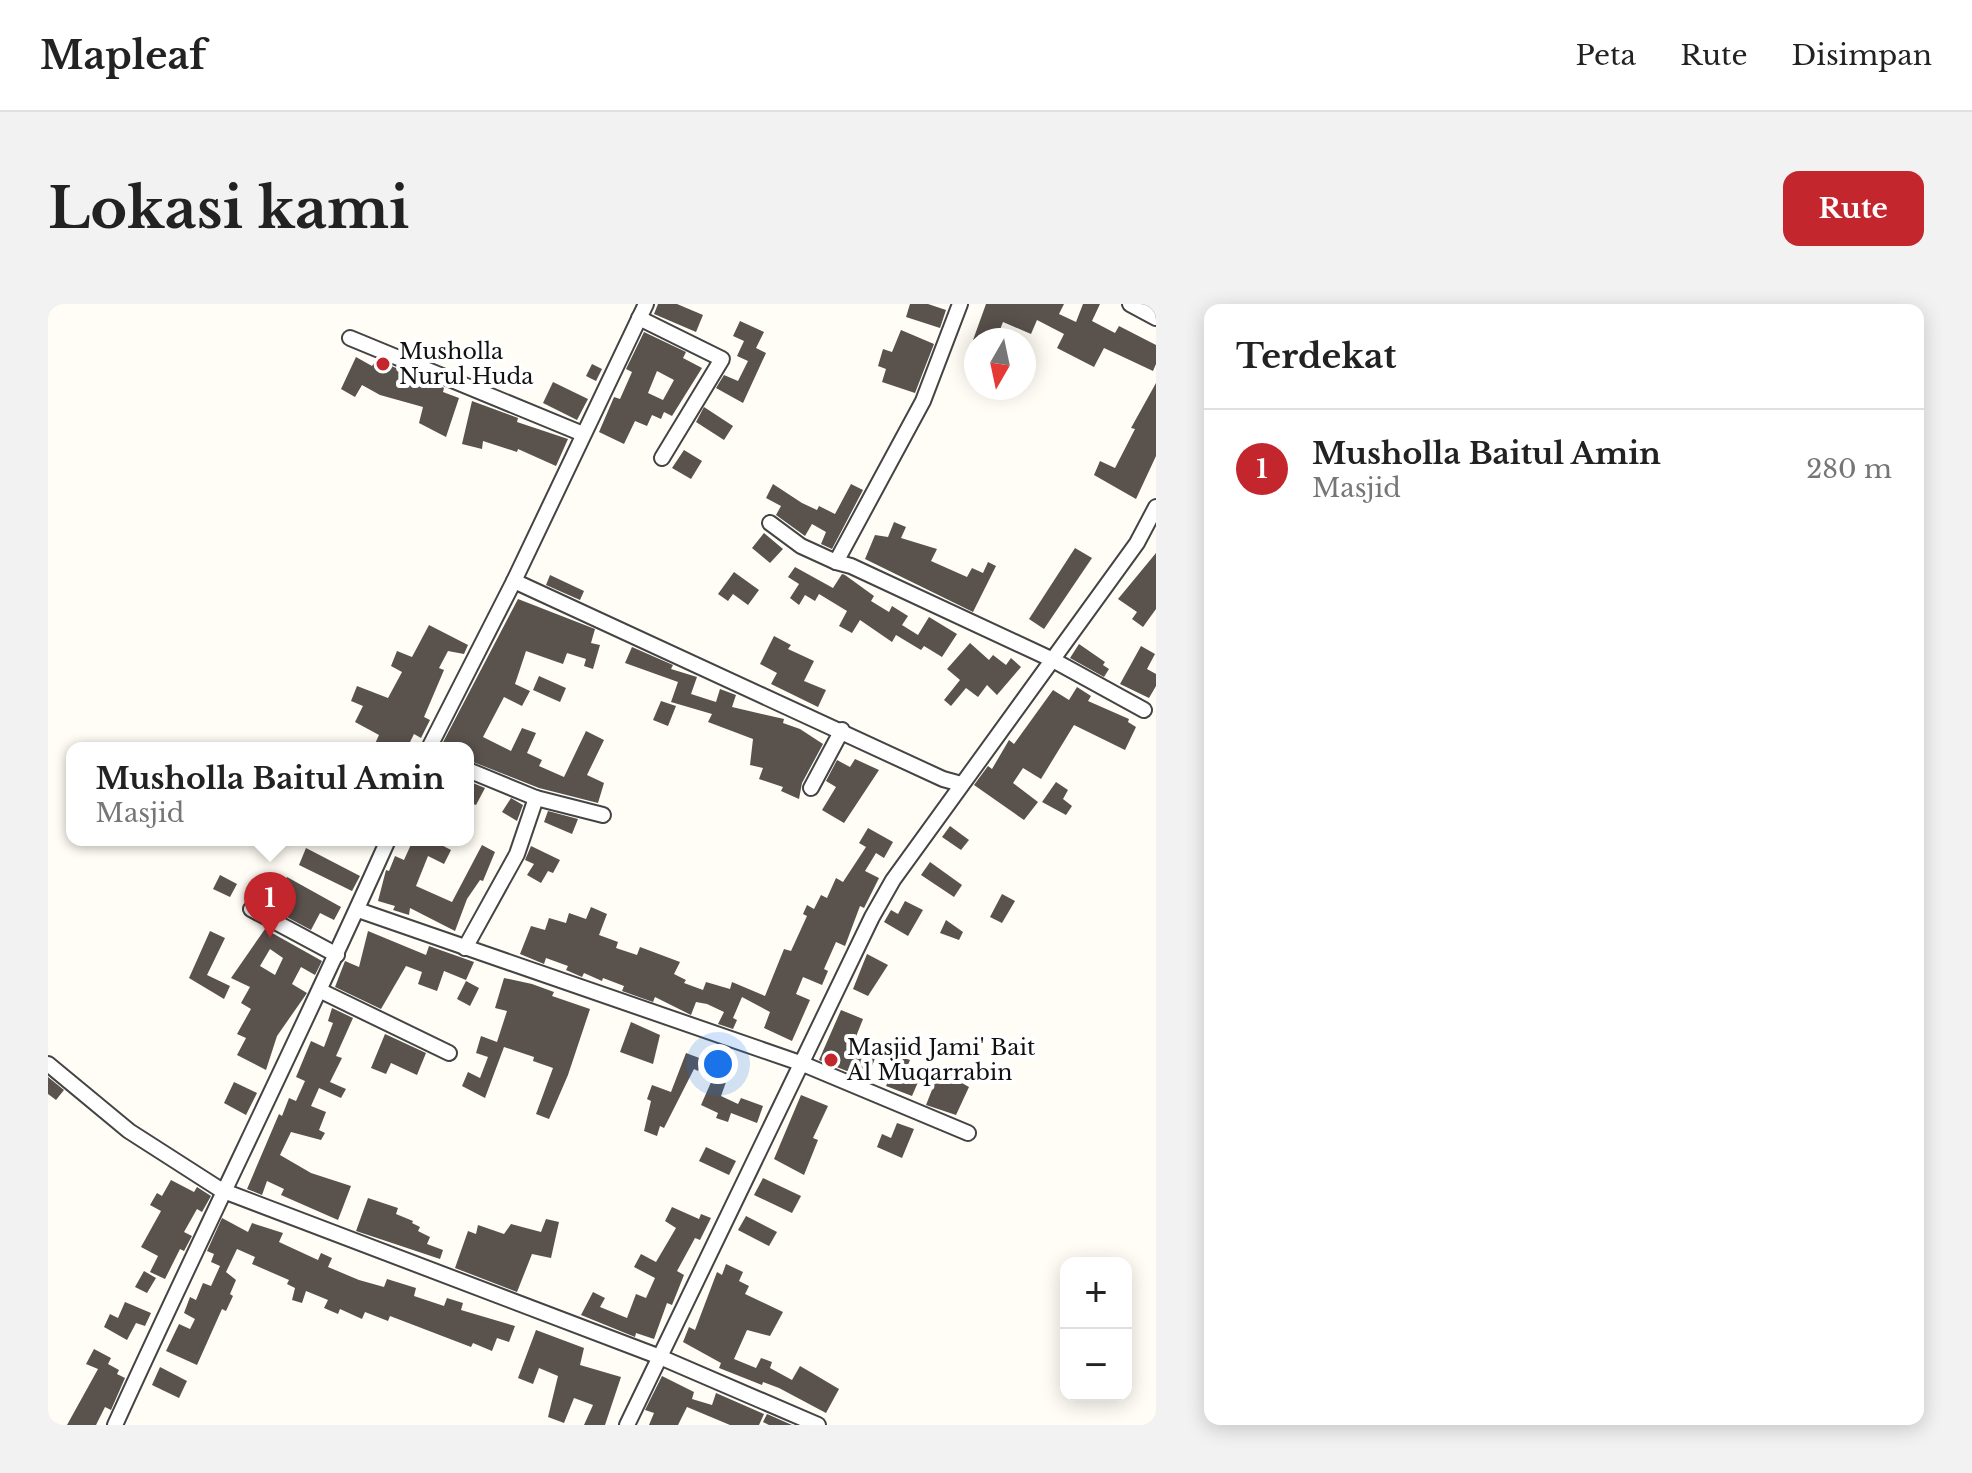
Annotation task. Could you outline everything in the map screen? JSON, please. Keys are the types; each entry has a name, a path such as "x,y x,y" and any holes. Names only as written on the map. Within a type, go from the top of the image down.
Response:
{"street":[{"path":"432,742 514,581 646,304"},
{"path":"1130,304 1156,318"},
{"path":"836,562 923,401 956,305"},
{"path":"639,318 722,359 662,458"},
{"path":"350,338 583,434"},
{"path":"627,1425 872,917 893,880 1137,543 1156,507"},
{"path":"770,523 801,546 1053,660 1144,710"},
{"path":"514,581 961,784"},
{"path":"811,788 842,730"},
{"path":"474,772 536,798 603,815"},
{"path":"465,948 517,854 536,798"},
{"path":"115,1425 221,1190 321,991 385,846"},
{"path":"251,909 337,955"},
{"path":"358,910 803,1064 968,1133"},
{"path":"321,991 449,1053"},
{"path":"48,1064 129,1131 221,1190 660,1357 818,1425"}],"building":[{"path":"658,304 677,304 703,315 696,332 654,314"},
{"path":"910,304 928,304 946,310 940,328 906,317"},
{"path":"986,304 1064,304 1059,314 1076,322 1083,304 1100,304 1092,321 1115,333 1119,326 1156,345 1156,364 1153,371 1104,348 1094,367 1057,348 1064,334 1037,320 1034,328 1017,328 1003,322 1001,328 977,328"},
{"path":"740,321 764,332 756,348 766,353 743,403 716,388 724,375 738,381 748,361 737,356 744,341 733,336"},
{"path":"901,330 934,344 915,393 882,382 886,369 878,366 883,349 892,352"},
{"path":"644,332 686,352 683,358 702,368 672,416 664,412 661,419 652,415 647,426 635,421 624,444 599,432 614,397 620,399 632,372 626,369","holes":["657,371 674,380 663,400 648,393"]},
{"path":"356,357 372,366 376,360 439,385 444,388 443,392 459,398 446,437 419,423 423,407 380,395 362,385 355,397 341,389"},
{"path":"592,364 602,369 596,381 586,376"},
{"path":"553,382 588,399 577,420 543,403"},
{"path":"1156,383 1156,456 1136,499 1094,475 1100,461 1115,468 1135,429 1131,428"},
{"path":"472,401 518,418 517,422 568,439 556,466 518,449 517,452 483,441 482,449 462,444"},
{"path":"704,407 733,426 724,440 696,422"},
{"path":"684,450 702,461 691,479 672,468"},
{"path":"773,484 802,503 817,510 819,506 835,514 851,484 863,490 832,549 821,544 826,532 812,524 805,536 776,515 781,506 766,498"},
{"path":"894,522 906,527 901,538 937,549 931,561 967,577 972,568 983,573 988,562 996,566 973,612 865,559 875,535 888,537"},
{"path":"764,533 783,549 770,563 752,548"},
{"path":"1075,548 1092,558 1044,629 1029,619"},
{"path":"1156,553 1156,609 1143,627 1132,619 1137,612 1118,599"},
{"path":"795,567 833,588 842,574 845,575 874,596 871,601 889,612 892,606 908,616 902,625 918,635 929,617 957,634 942,657 924,646 921,650 896,635 892,642 860,620 852,633 839,626 847,611 819,594 815,601 805,595 799,605 790,598 799,584 788,577"},
{"path":"734,572 759,590 748,605 733,594 728,601 718,594"},
{"path":"550,575 584,591 580,600 546,585"},
{"path":"518,599 595,629 591,643 600,645 593,669 584,666 586,659 567,653 563,664 526,651 515,684 530,691 522,706 504,697 483,737 511,751 522,728 536,733 527,753 542,760 539,766 564,777 586,731 604,740 587,775 604,783 598,803 539,788 474,762 474,742 443,742"},
{"path":"429,625 468,645 464,654 448,651 439,668 444,670 424,717 430,720 421,738 414,734 410,742 376,742 379,735 355,722 363,706 351,701 357,686 388,698 402,672 391,666 397,651 412,657"},
{"path":"774,636 791,645 788,649 814,661 804,681 826,690 818,707 771,684 777,673 760,664"},
{"path":"970,643 989,660 993,655 1006,665 1011,658 1021,667 997,695 987,685 978,697 966,688 951,706 944,700 960,680 947,669"},
{"path":"1079,644 1105,662 1103,665 1109,669 1104,677 1070,658"},
{"path":"1141,646 1155,654 1147,669 1156,674 1156,686 1149,698 1120,684"},
{"path":"632,647 673,665 671,669 697,677 691,694 716,702 720,689 736,695 732,707 784,719 783,723 800,729 823,744 802,783 799,799 781,791 783,787 759,779 763,768 750,765 753,739 708,722 712,714 671,702 678,682 625,663"},
{"path":"539,676 566,688 560,702 533,690"},
{"path":"1077,687 1091,696 1088,701 1129,719 1128,722 1136,727 1125,750 1074,725 1041,779 1023,768 1013,783 1038,802 1024,820 974,785 988,766 992,769 1009,740 1014,744 1053,690 1069,700"},
{"path":"661,701 676,706 668,726 653,720"},
{"path":"855,759 879,770 844,823 822,810 836,787 826,781 837,760 850,767"},
{"path":"1056,782 1068,790 1063,799 1072,806 1066,815 1042,802"},
{"path":"474,783 485,788 474,804"},
{"path":"511,798 523,805 517,821 502,812"},
{"path":"548,811 578,819 572,834 544,822"},
{"path":"950,826 969,840 961,850 942,837"},
{"path":"868,828 893,842 884,858 876,853 865,871 879,878 864,908 860,906 845,946 836,942 824,969 828,971 822,985 803,977 796,994 810,1000 792,1041 764,1028 770,1012 742,997 733,1018 737,1020 733,1029 718,1024 724,1012 707,1004 696,1002 691,1015 655,997 653,1002 622,991 624,986 603,978 602,981 584,973 582,977 566,970 568,966 546,958 544,964 520,954 531,926 545,930 549,918 566,923 569,913 586,919 591,907 607,914 599,935 618,942 616,948 637,955 640,947 680,962 674,974 686,980 684,983 703,990 706,982 730,989 732,982 765,996 784,949 791,951 807,916 803,914 807,905 814,909 821,895 827,898 836,878 843,882 866,847 859,843"},
{"path":"482,845 495,852 483,881 480,880 467,899 455,931 410,908 409,915 393,910 395,906 378,901 386,870 389,871 395,856 404,860 410,846 443,846 451,850 444,864 428,856 416,886 452,902"},
{"path":"531,846 560,860 553,873 548,871 541,883 527,875 534,864 525,860"},
{"path":"306,848 360,876 352,891 299,865"},
{"path":"930,862 962,885 954,897 921,875"},
{"path":"220,875 237,884 230,897 213,889"},
{"path":"287,877 341,907 334,920 320,913 311,930 283,915 292,898 279,890"},
{"path":"1002,894 1015,901 1002,923 990,917"},
{"path":"905,901 923,910 908,936 884,922 891,910 898,914"},
{"path":"946,920 963,932 959,940 940,933"},
{"path":"265,929 322,961 315,975 301,967 292,984 307,993 277,1036 266,1070 237,1055 246,1038 237,1034 251,1009 241,1003 250,987 231,978","holes":["270,949 283,958 275,975 260,966"]},
{"path":"210,931 225,938 207,975 230,986 224,999 189,978"},
{"path":"368,931 426,955 429,946 474,962 466,980 444,971 437,991 418,984 422,972 406,966 381,1009 335,987 345,961 359,967"},
{"path":"867,954 888,965 868,996 853,989"},
{"path":"504,978 532,984 554,992 552,996 590,1009 568,1075 549,1119 536,1114 553,1068 533,1061 534,1057 504,1047 485,1098 462,1086 468,1072 480,1078 488,1057 476,1053 481,1036 497,1042 507,1011 495,1008"},
{"path":"466,981 479,988 470,1006 457,999"},
{"path":"332,1008 353,1018 336,1056 342,1058 330,1082 346,1089 341,1098 319,1088 311,1106 326,1112 319,1130 325,1133 321,1140 291,1132 280,1155 311,1173 351,1186 338,1220 281,1195 284,1189 267,1181 262,1195 247,1189 279,1114 282,1116 289,1098 296,1101 305,1081 296,1077 311,1041 324,1047 333,1023 328,1021"},
{"path":"841,1010 863,1019 855,1039 879,1048 867,1079 819,1060"},
{"path":"631,1022 660,1035 653,1064 620,1052"},
{"path":"385,1034 426,1053 417,1075 391,1063 386,1074 371,1068"},
{"path":"686,1053 702,1059 698,1071 694,1069 657,1136 644,1131 651,1101 647,1099 652,1085 671,1092"},
{"path":"723,1055 734,1060 721,1096 738,1104 741,1098 763,1106 757,1123 731,1113 728,1122 716,1118 718,1113 701,1105"},
{"path":"899,1056 910,1060 907,1067 922,1073 912,1096 886,1086"},
{"path":"941,1067 955,1073 953,1078 969,1087 956,1115 926,1105"},
{"path":"48,1077 64,1090 56,1100 48,1094"},
{"path":"234,1082 257,1093 246,1115 224,1103"},
{"path":"801,1095 828,1106 813,1138 818,1140 804,1175 774,1159"},
{"path":"897,1123 914,1129 902,1158 877,1147 882,1134 891,1138"},
{"path":"706,1147 736,1161 729,1175 699,1161"},
{"path":"763,1178 801,1196 792,1213 754,1195"},
{"path":"171,1180 194,1192 197,1187 211,1196 202,1212 197,1209 184,1232 192,1236 184,1251 180,1249 165,1279 150,1272 158,1256 141,1247 161,1211 150,1205 157,1193 162,1196"},
{"path":"368,1198 398,1208 396,1214 413,1221 420,1227 418,1231 430,1237 427,1244 443,1250 440,1259 356,1231"},
{"path":"672,1207 699,1219 701,1214 711,1218 700,1240 695,1238 677,1271 684,1275 672,1305 667,1303 654,1339 636,1333 635,1337 581,1315 593,1292 605,1298 600,1307 627,1318 636,1294 646,1298 655,1278 634,1267 641,1254 656,1262 676,1228 665,1221"},
{"path":"746,1216 777,1232 769,1246 738,1230"},
{"path":"222,1218 248,1232 252,1223 283,1233 279,1242 318,1260 321,1253 332,1258 328,1267 359,1280 384,1287 387,1279 416,1288 414,1296 444,1306 447,1298 463,1303 461,1310 515,1326 509,1342 497,1338 492,1351 473,1343 471,1347 390,1316 388,1321 365,1312 362,1319 340,1309 338,1314 324,1308 328,1300 306,1291 302,1303 292,1300 295,1288 287,1284 289,1280 252,1264 255,1257 237,1249 226,1272 236,1280 230,1294 233,1296 226,1311 222,1309 197,1365 166,1351 179,1324 190,1329 195,1319 184,1313 190,1297 196,1300 203,1283 211,1286 220,1266 211,1262 214,1254 207,1251"},
{"path":"546,1219 559,1222 551,1258 532,1254 517,1292 455,1268 468,1231 476,1234 478,1225 504,1234 511,1224 541,1232"},
{"path":"726,1264 743,1272 739,1281 749,1286 745,1294 783,1312 770,1336 747,1330 734,1359 756,1368 761,1358 772,1362 770,1368 792,1380 800,1366 812,1373 839,1389 826,1413 779,1388 763,1382 762,1385 719,1368 721,1363 683,1342 689,1327 695,1330 717,1272 722,1275"},
{"path":"144,1271 156,1278 147,1293 135,1287"},
{"path":"125,1302 151,1313 145,1326 136,1323 127,1340 104,1327 110,1314 118,1318"},
{"path":"536,1330 584,1348 580,1365 621,1377 605,1425 584,1425 593,1405 574,1398 564,1423 548,1417 558,1376 539,1368 533,1384 518,1378"},
{"path":"94,1349 111,1358 108,1364 125,1378 111,1410 105,1407 96,1425 67,1425 98,1369 86,1364"},
{"path":"160,1367 187,1381 179,1398 152,1385"},
{"path":"662,1376 694,1392 692,1399 712,1405 716,1393 764,1414 759,1425 730,1425 687,1407 678,1425 649,1425 654,1413 645,1410"},
{"path":"767,1414 792,1425 769,1425 763,1422"}],"place":[{"name":"Musholla Nurul Huda","path":"383,364"},
{"name":"Musholla Baitul Amin","path":"270,938"},
{"name":"Masjid Jami' Bait Al Muqarrabin","path":"831,1060"}]}
